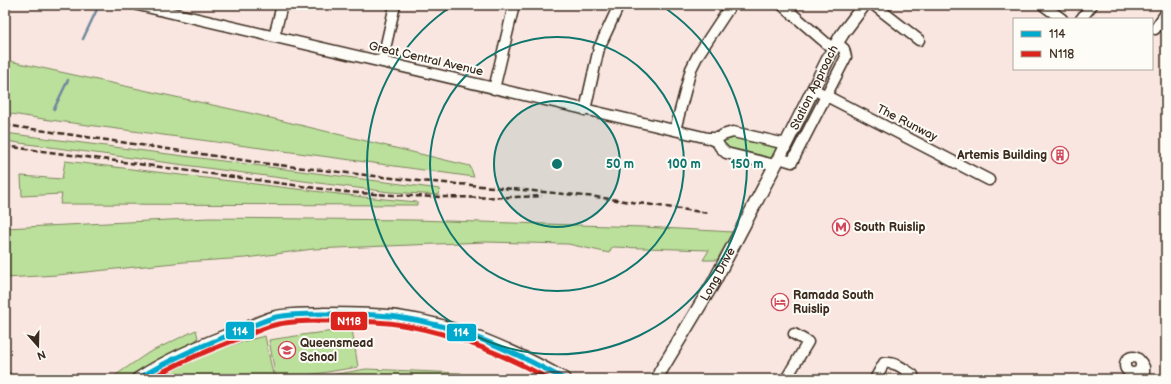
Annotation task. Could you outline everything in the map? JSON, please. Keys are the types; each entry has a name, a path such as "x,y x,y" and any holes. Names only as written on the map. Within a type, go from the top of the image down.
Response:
{"street":[{"name":"Great Central Avenue","path":"138,5 168,8 274,37 708,138 717,142 726,153 775,166 792,162 827,95"},
{"path":"274,37 282,5"},
{"path":"382,62 395,5"},
{"path":"494,89 514,5"},
{"path":"585,110 599,48 619,5"},
{"path":"675,130 691,69 698,55 731,5"},
{"path":"782,5 835,46 844,49 846,57 827,95"},
{"name":"Station Approach","path":"775,166 835,46 864,5"},
{"path":"874,5 919,40"},
{"path":"1043,5 1061,18"},
{"path":"1082,17 1092,5"},
{"path":"1156,29 1166,13"},
{"name":"The Runway","path":"814,89 989,180"},
{"name":"Great Central Avenue","path":"708,138 718,138 733,132 786,144"},
{"name":"Long Drive","path":"656,377 714,282 775,166"},
{"path":"138,379 170,360 216,339 276,317 349,314 398,317 455,330 503,348 564,379"},
{"path":"786,379 808,342 794,334"},
{"path":"875,379 884,363 889,362 894,363 913,375"},
{"path":"1133,376 1133,373 1138,371 1141,367 1141,362 1144,367 1144,379"}],"green space":[{"path":"5,60 254,114 470,166 474,177 5,113"},
{"path":"5,133 440,189 439,195 390,192 341,186 5,141"},
{"path":"733,135 777,146 771,160 731,152 721,141"},
{"path":"65,161 363,197 417,202 417,205 60,204 62,194 22,196 21,176 62,179"},
{"path":"209,218 414,220 644,227 733,232 717,260 703,260 709,250 612,247 609,253 568,244 485,242 313,249 246,258 184,262 57,275 5,278 5,228"},
{"path":"352,329 358,367 285,379 276,379 269,340"},
{"path":"196,330 198,338 194,342 158,360 127,379 110,379 148,353"},
{"path":"265,336 274,379 158,379 210,353 237,343"},
{"path":"366,369 461,373 467,379 309,379"}],"waterway":[{"path":"83,39 99,5"},
{"path":"54,109 68,80"},
{"path":"5,370 15,379"}],"railway":[{"path":"5,125 269,164 419,181 596,197 709,213"},
{"path":"5,146 345,192 444,197 542,196"}],"transit line":[{"name":"114","path":"138,379 163,364 215,341 276,317 298,314 382,315 441,326 462,332 504,349 564,379"},
{"name":"N118","path":"151,379 185,361 266,328 300,321 381,322 436,332 494,352 549,379"}],"place":[{"name":"Artemis Building","path":"1060,155"},
{"name":"South Ruislip","path":"841,227"},
{"name":"Ramada South Ruislip","path":"780,302"},
{"name":"Queensmead School","path":"287,350"}]}
